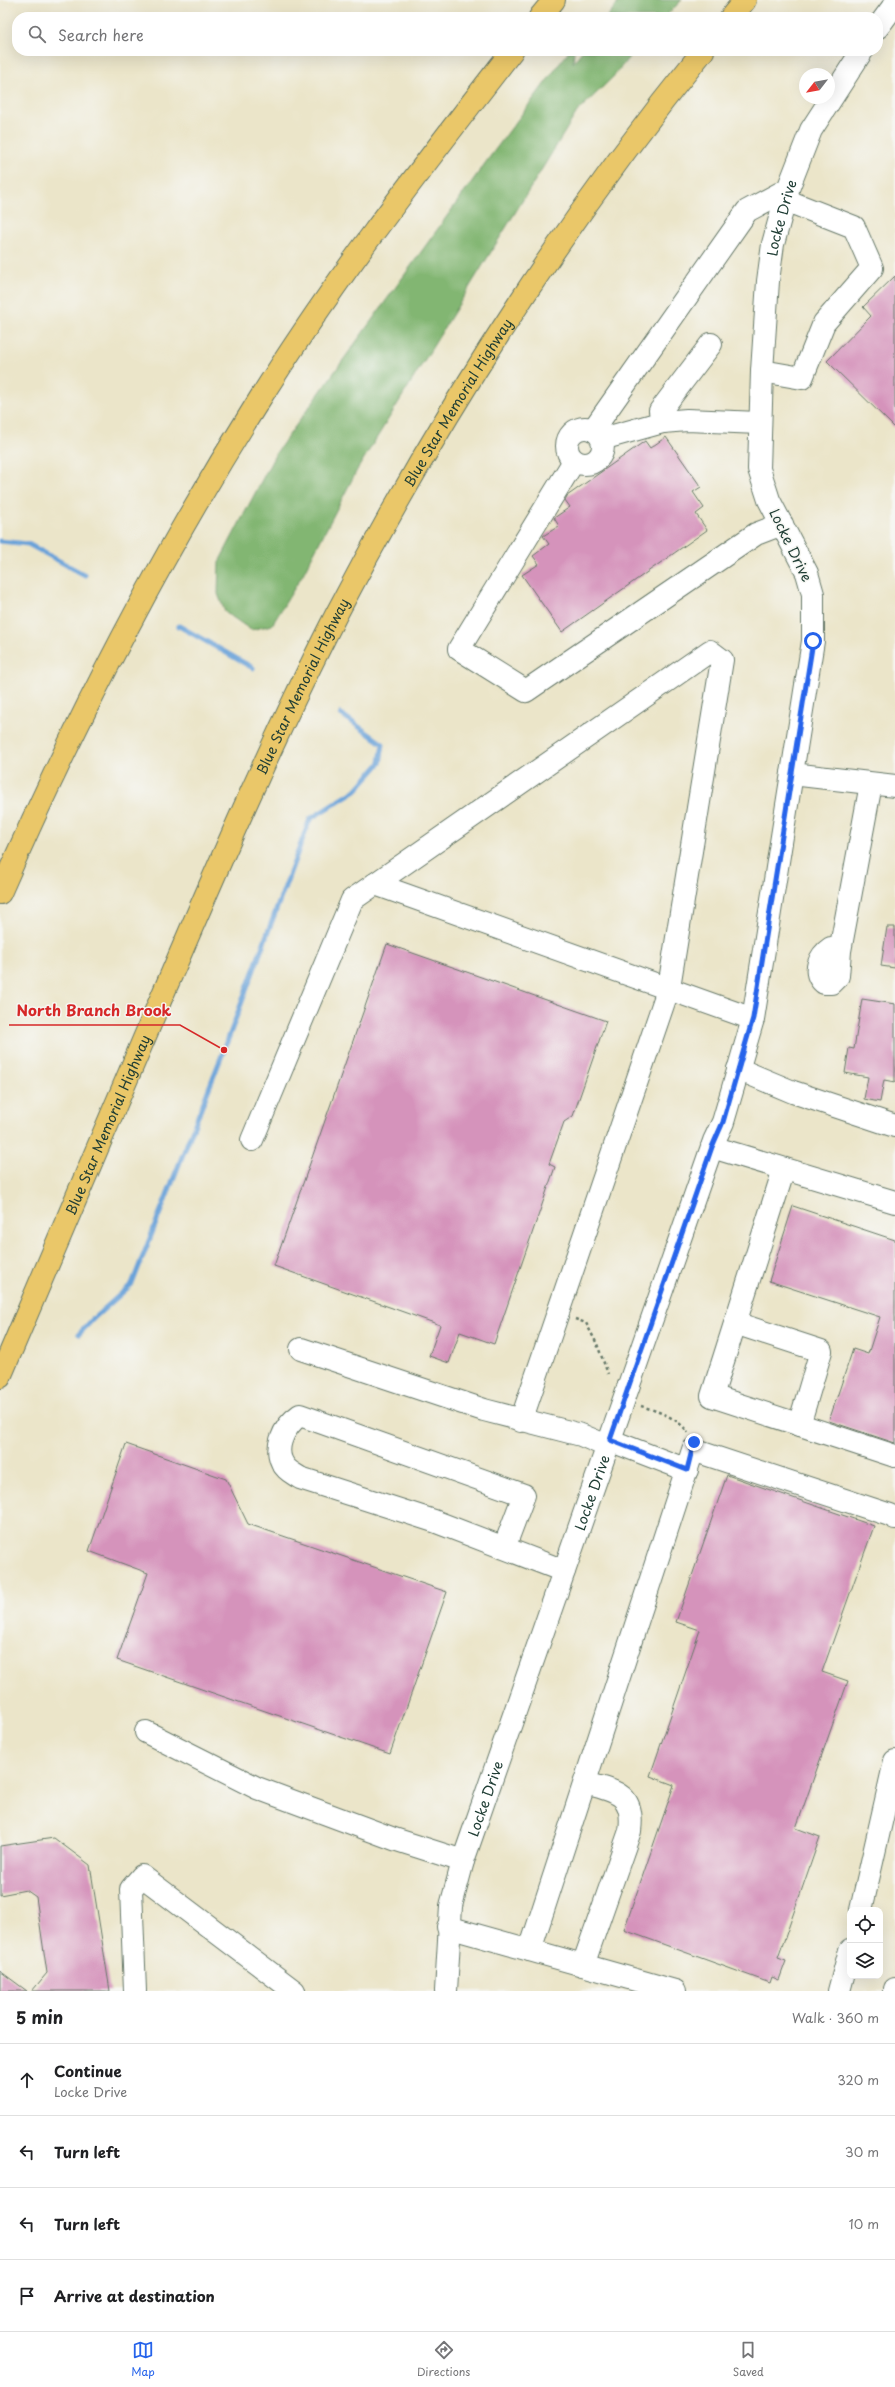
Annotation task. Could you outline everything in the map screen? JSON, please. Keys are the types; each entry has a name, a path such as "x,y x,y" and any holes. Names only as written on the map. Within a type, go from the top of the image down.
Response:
{"highway":[{"path":"544,12 554,0"},
{"path":"735,12 745,0"},
{"path":"0,893 138,608 216,470 295,345 353,261 409,185 508,56"},
{"name":"Blue Star Memorial Highway","path":"0,1377 215,872 306,674 362,566 440,429 531,285 609,173 699,56"}],"street":[{"path":"883,20 895,4"},
{"name":"Locke Drive","path":"446,1991 450,1906 463,1861 712,1147 723,1122 753,1018 813,641 813,594 807,573 770,500 759,469 759,423 768,281 773,244 786,195 811,130 859,56"},
{"path":"597,434 747,211 786,195 854,227 872,268 824,323 802,378 762,371"},
{"path":"663,422 660,411 711,344"},
{"path":"597,434 663,422 687,420 759,423"},
{"path":"597,434 603,448 598,459 587,464 574,461 459,649 526,691 756,534 782,524"},
{"path":"252,1140 352,900 710,650 722,660 669,987 521,1421"},
{"path":"792,774 895,786"},
{"path":"840,951 871,784"},
{"path":"375,884 753,1018"},
{"path":"738,1069 793,1092 895,1126"},
{"path":"712,1147 895,1202"},
{"path":"784,1169 712,1396 895,1456"},
{"path":"735,1323 820,1351 799,1424"},
{"path":"301,1349 521,1421 581,1434 608,1443 690,1460 890,1515 895,1518"},
{"path":"504,1548 524,1495 300,1416 291,1422 283,1432 280,1445 281,1459 287,1469 300,1478 434,1521 504,1548 564,1571"},
{"path":"530,1950 690,1460"},
{"path":"146,1732 257,1788 394,1839 463,1861"},
{"path":"862,1907 895,1761"},
{"path":"583,1965 630,1831 632,1816 628,1802 622,1796 585,1783"},
{"path":"135,1991 131,1889 142,1876 294,1991"},
{"path":"448,1927 675,1991"},
{"path":"838,1991 847,1960"}],"path":[{"path":"570,1318 586,1323 597,1344 608,1374"},
{"path":"641,1406 665,1415 686,1429 694,1442 690,1460"}],"green space":[{"path":"620,0 682,0 670,12 611,12"},
{"path":"565,56 574,56 573,63 578,56 630,56 613,77 577,112 357,470 303,574 272,625 251,630 225,612 218,594 219,562 276,453 486,162"}],"building":[{"path":"895,276 895,428 827,361 871,316 863,307"},
{"path":"666,437 701,487 693,492 704,508 696,514 707,530 562,632 522,575 539,564 533,556 549,544 543,536 559,526 554,518 570,507 565,500 567,496 645,441 650,448"},
{"path":"887,927 895,927 895,968 881,966"},
{"path":"387,944 606,1021 573,1116 564,1122 549,1164 555,1167 494,1344 460,1332 449,1363 429,1356 440,1325 274,1266"},
{"path":"862,999 895,1004 895,1082 884,1080 880,1102 864,1099 868,1077 845,1073 849,1048 854,1049"},
{"path":"793,1206 895,1240 895,1443 829,1421 853,1349 868,1354 880,1317 769,1281"},
{"path":"126,1444 226,1479 248,1524 447,1592 390,1754 117,1660 148,1573 89,1551"},
{"path":"727,1475 874,1526 822,1672 848,1681 796,1828 820,1837 778,1958 786,1961 779,1980 772,1977 770,1983 624,1930 674,1785 650,1776 700,1630 676,1622"},
{"path":"54,1838 90,1865 110,1991 32,1991 47,1973 36,1897 26,1890 0,1895 0,1846"},
{"path":"0,1971 27,1991 0,1991"}],"waterway":[{"path":"0,541 28,544 85,575"},
{"path":"179,626 253,668"},
{"path":"79,1334 94,1318 132,1284 224,1050 310,819 356,790 380,763 383,744 341,714"}],"place":[{"name":"North Branch Brook","path":"224,1050"}],"route":[{"path":"694,1442 687,1470 610,1440 714,1141 723,1122 728,1100 753,1018 768,933 813,641"}]}
